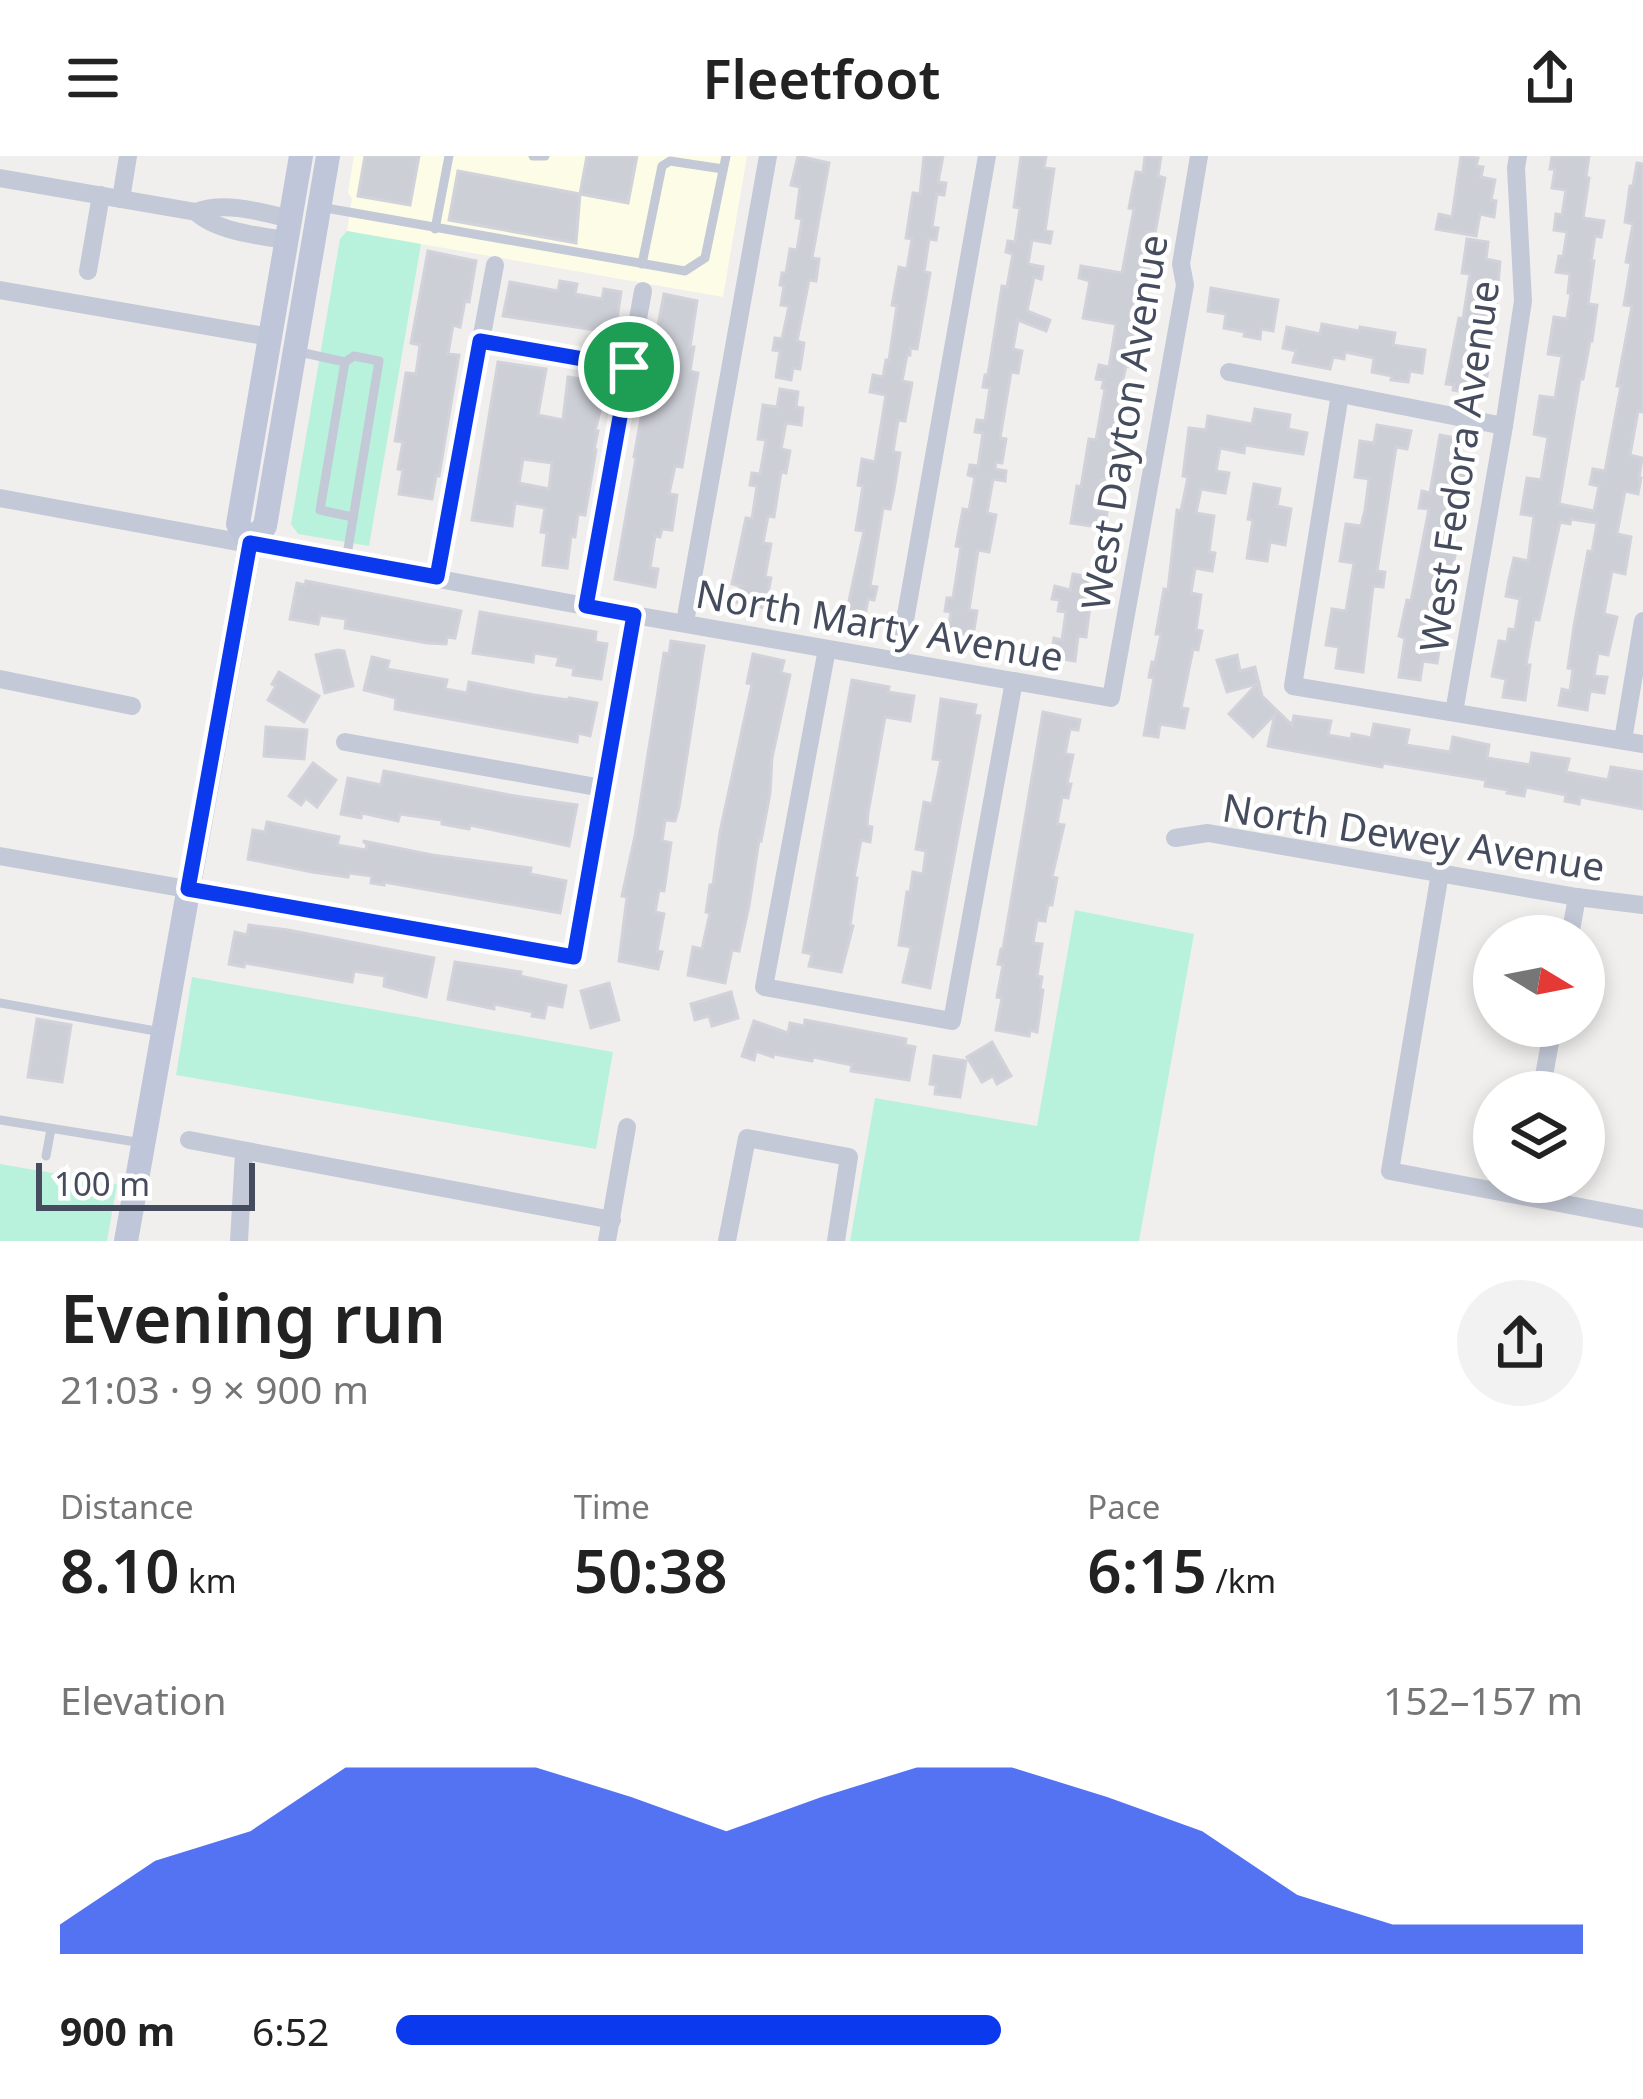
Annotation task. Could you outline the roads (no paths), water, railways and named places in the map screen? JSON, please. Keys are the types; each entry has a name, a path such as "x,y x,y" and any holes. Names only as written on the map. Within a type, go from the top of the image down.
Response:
{"street":[{"path":"88,271 128,156"},
{"path":"250,543 238,524 301,156"},
{"path":"314,156 309,187 319,207"},
{"path":"126,1241 250,543 265,526 328,156"},
{"path":"685,622 768,156"},
{"path":"898,660 987,156"},
{"name":"West Dayton Avenue","path":"1111,698 1185,285 1181,264 1199,156"},
{"name":"West Fedora Avenue","path":"1454,712 1523,301 1518,156"},
{"path":"0,178 196,212 239,208 288,230"},
{"path":"437,577 495,265"},
{"path":"0,290 270,338"},
{"path":"586,606 643,291"},
{"path":"480,341 629,367"},
{"path":"1229,372 1504,426"},
{"path":"1340,394 1293,686 1633,742 1643,621"},
{"name":"North Marty Avenue","path":"0,498 1111,698"},
{"path":"0,856 574,957 634,615"},
{"path":"827,649 764,987 952,1021 1014,680"},
{"path":"0,679 132,706"},
{"path":"345,742 602,788"},
{"name":"North Dewey Avenue","path":"1175,838 1208,833 1643,905"},
{"path":"1440,873 1390,1171 1473,1182"},
{"path":"1574,915 1577,897"},
{"path":"607,1241 627,1127"},
{"path":"728,1241 746,1138 849,1157 836,1241"},
{"path":"189,1140 612,1220"},
{"path":"239,1241 244,1153"},
{"path":"1579,1203 1643,1219"}],"lane":[{"path":"435,229 449,156"},
{"path":"533,156 545,156"},
{"path":"319,207 685,271 705,259 726,156"},
{"path":"642,264 662,166 670,161 723,169"},
{"path":"295,351 345,362 354,356 379,362 346,560"},
{"path":"345,362 320,510 353,517"},
{"path":"0,1003 161,1032"},
{"path":"0,1120 142,1143"},
{"path":"46,1156 51,1129"}]}
